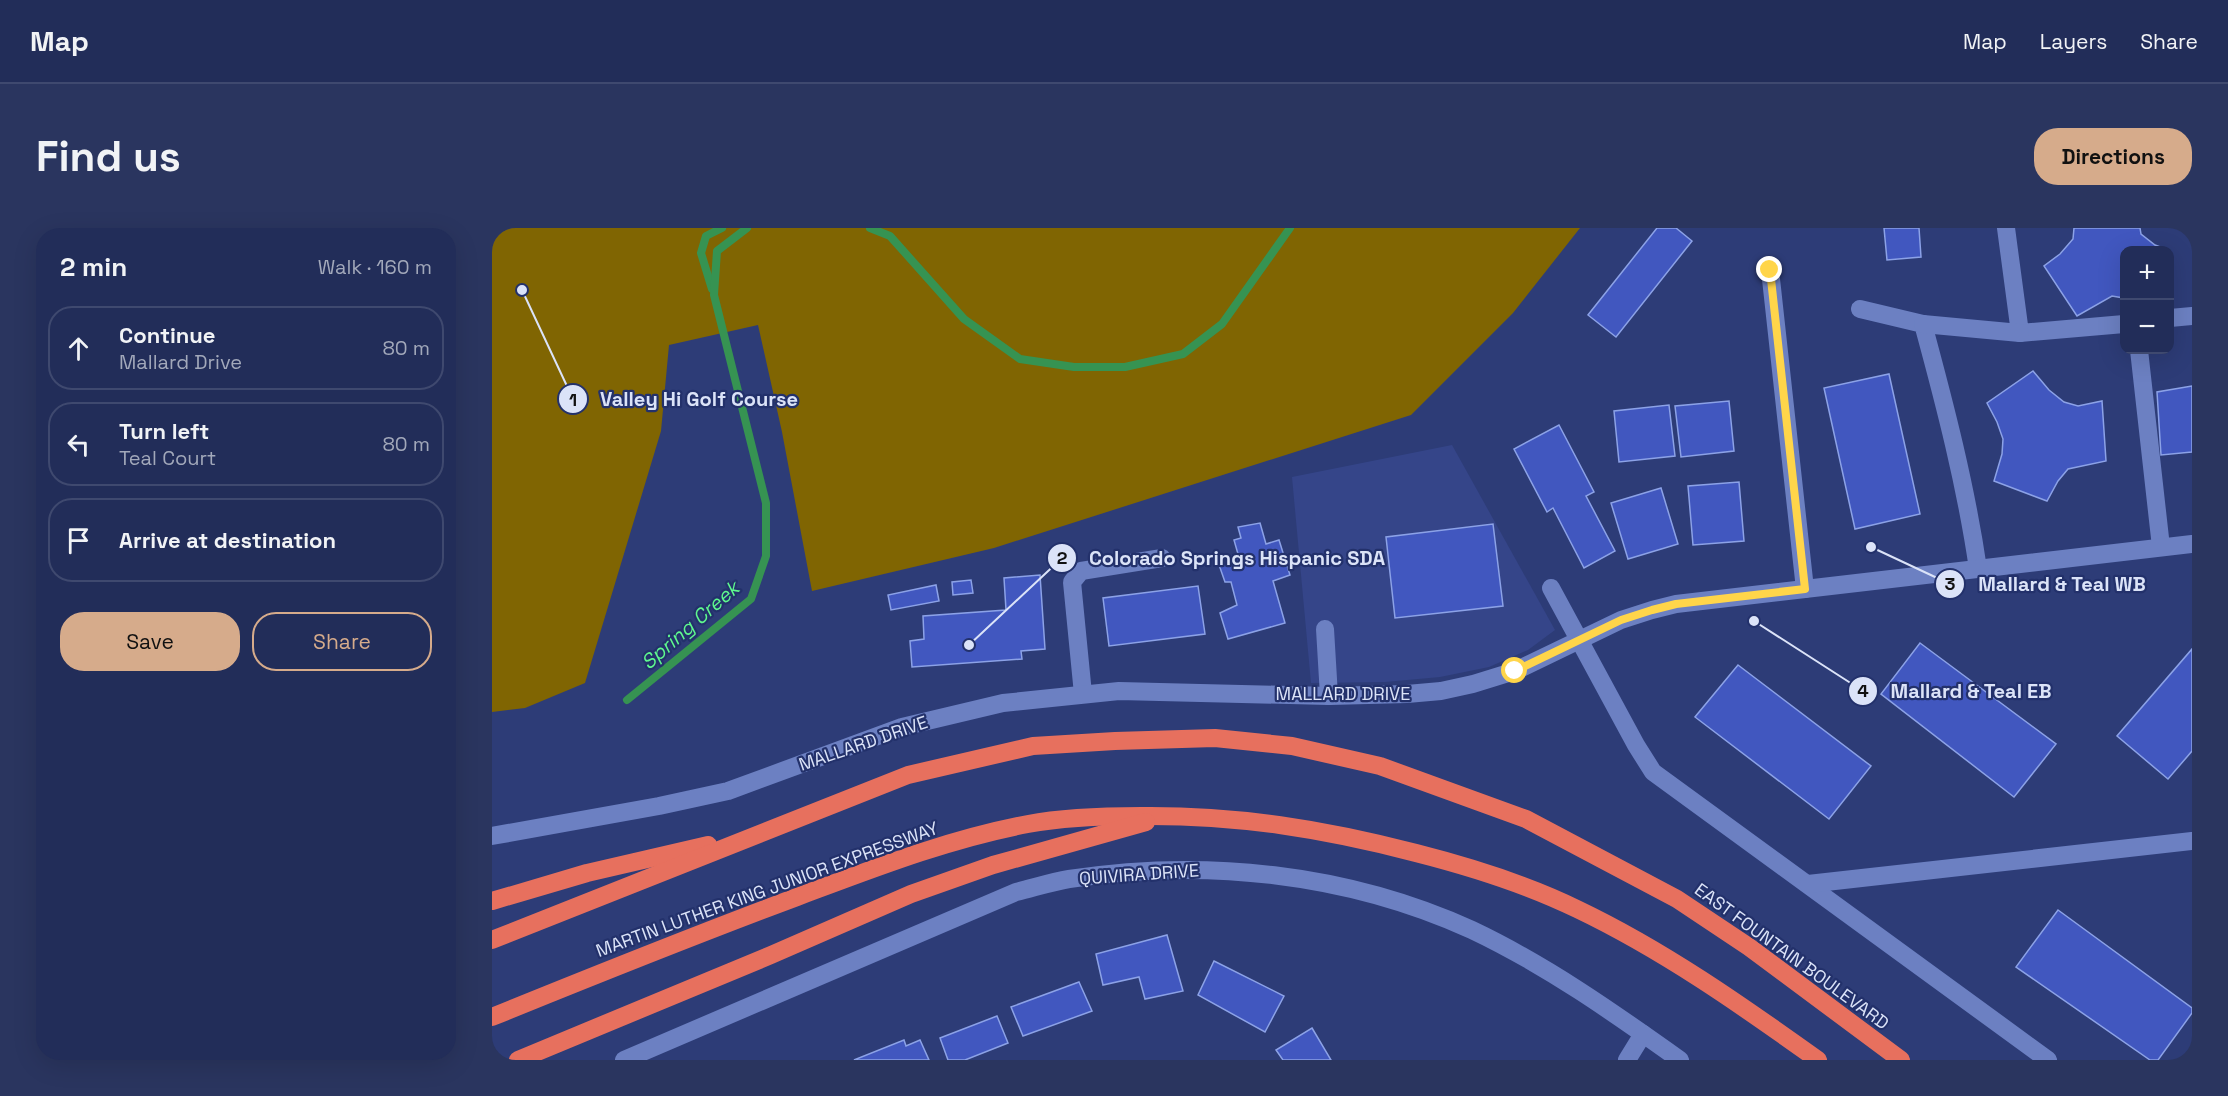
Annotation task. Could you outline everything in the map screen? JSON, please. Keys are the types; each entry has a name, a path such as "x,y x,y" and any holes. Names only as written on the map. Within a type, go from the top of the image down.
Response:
{"highway":[{"name":"EAST FOUNTAIN BOULEVARD","path":"766,832 908,775 1033,746 1215,738 1292,746 1380,766 1452,790 1526,819 1596,854 1677,899 1749,947 1901,1060"},
{"name":"MARTIN LUTHER KING JUNIOR EXPRESSWAY","path":"492,1017 709,930 876,867 955,842 1029,824 1088,816 1171,815"},
{"path":"518,1060 911,894 993,865 1171,815 1290,825 1371,841 1499,876 1576,908 1656,951 1750,1011 1818,1060"},
{"path":"492,901 587,873 766,832"},
{"path":"492,940 766,832"}],"street":[{"path":"2006,228 2020,333"},
{"path":"1770,270 1805,589"},
{"path":"1860,309 1923,324 2020,333 2120,324"},
{"path":"2174,318 2192,316"},
{"path":"1923,324 1946,409 1970,514 1978,569"},
{"path":"2139,354 2161,548"},
{"name":"MALLARD DRIVE","path":"492,836 728,791 902,727 1003,703 1130,691 1329,696 1407,694 1452,688 1515,671 1621,620 1676,604 2192,544"},
{"path":"1083,694 1072,582 1082,572 1162,558"},
{"path":"1551,588 1635,745 1653,772 2048,1060"},
{"path":"1325,629 1329,696"},
{"path":"1808,884 2192,841"},
{"name":"QUIVIRA DRIVE","path":"624,1060 1016,892 1066,879 1181,868 1248,872 1319,881 1400,902 1472,930 1547,971 1680,1060"},
{"path":"1627,1060 1643,1034"}],"shaded area":[{"path":"492,228 1580,228 1513,313 1411,415 994,548 812,591 782,432 758,325 669,345 661,431 585,683 525,708 492,712"},
{"path":"1452,445 1555,630 1528,650 1489,667 1440,677 1385,682 1311,683 1292,477"}],"building":[{"path":"1657,228 1676,228 1692,241 1616,337 1588,315"},
{"path":"1884,228 1919,228 1921,257 1887,260"},
{"path":"2074,228 2140,228 2141,234 2158,246 2120,246 2120,297 2112,296 2077,316 2044,266 2060,254 2073,239"},
{"path":"2033,371 2049,390 2064,402 2078,406 2102,401 2106,461 2068,469 2047,501 1994,481 2002,454 2003,439 1987,403"},
{"path":"1889,374 1920,514 1855,529 1824,388"},
{"path":"2192,386 2192,452 2161,455 2157,392"},
{"path":"1729,401 1734,451 1681,457 1675,406"},
{"path":"1669,405 1675,456 1619,462 1614,411"},
{"path":"1559,425 1594,492 1586,496 1615,551 1584,568 1553,508 1547,512 1514,449"},
{"path":"1739,482 1744,541 1693,545 1688,486"},
{"path":"1661,488 1678,544 1628,559 1611,503"},
{"path":"1260,523 1266,544 1279,540 1290,575 1273,581 1285,623 1228,639 1220,613 1237,605 1231,582 1225,582 1218,562 1238,554 1234,540 1241,538 1238,527"},
{"path":"1493,524 1503,606 1395,618 1386,537"},
{"path":"1040,575 1045,649 1021,651 1022,659 912,667 910,641 924,639 923,616 1006,610 1004,578"},
{"path":"971,580 973,593 953,595 952,582"},
{"path":"936,585 939,601 891,610 888,595"},
{"path":"1198,586 1205,634 1109,646 1103,598"},
{"path":"1920,643 2056,744 2014,797 1881,694"},
{"path":"2192,649 2192,751 2168,779 2117,736"},
{"path":"1738,665 1871,766 1829,819 1695,717"},
{"path":"2058,910 2192,1008 2192,1013 2158,1060 2150,1060 2016,967"},
{"path":"1167,935 1183,991 1145,999 1139,977 1103,985 1096,954"},
{"path":"1214,961 1284,996 1265,1032 1198,995"},
{"path":"1079,982 1092,1011 1023,1036 1011,1007"},
{"path":"997,1016 1008,1043 965,1060 948,1060 940,1038"},
{"path":"1312,1028 1331,1060 1283,1060 1276,1050"},
{"path":"904,1040 906,1046 920,1040 929,1060 854,1060"}],"waterway":[{"path":"712,289 701,253 706,236 722,228"},
{"name":"Spring Creek","path":"627,700 751,599 766,556 766,503 714,295 717,251 747,228"},
{"name":"Spring Creek","path":"870,228 890,236 964,319 1020,359 1074,367 1125,367 1183,354 1222,324 1290,228"}],"place":[{"name":"Valley Hi Golf Course","path":"522,290"},
{"name":"Mallard & Teal WB","path":"1871,547"},
{"name":"Mallard & Teal EB","path":"1754,621"},
{"name":"Colorado Springs Hispanic SDA","path":"969,645"}],"route":[{"path":"1515,671 1621,620 1652,610 1676,604 1805,589 1770,270"}]}
